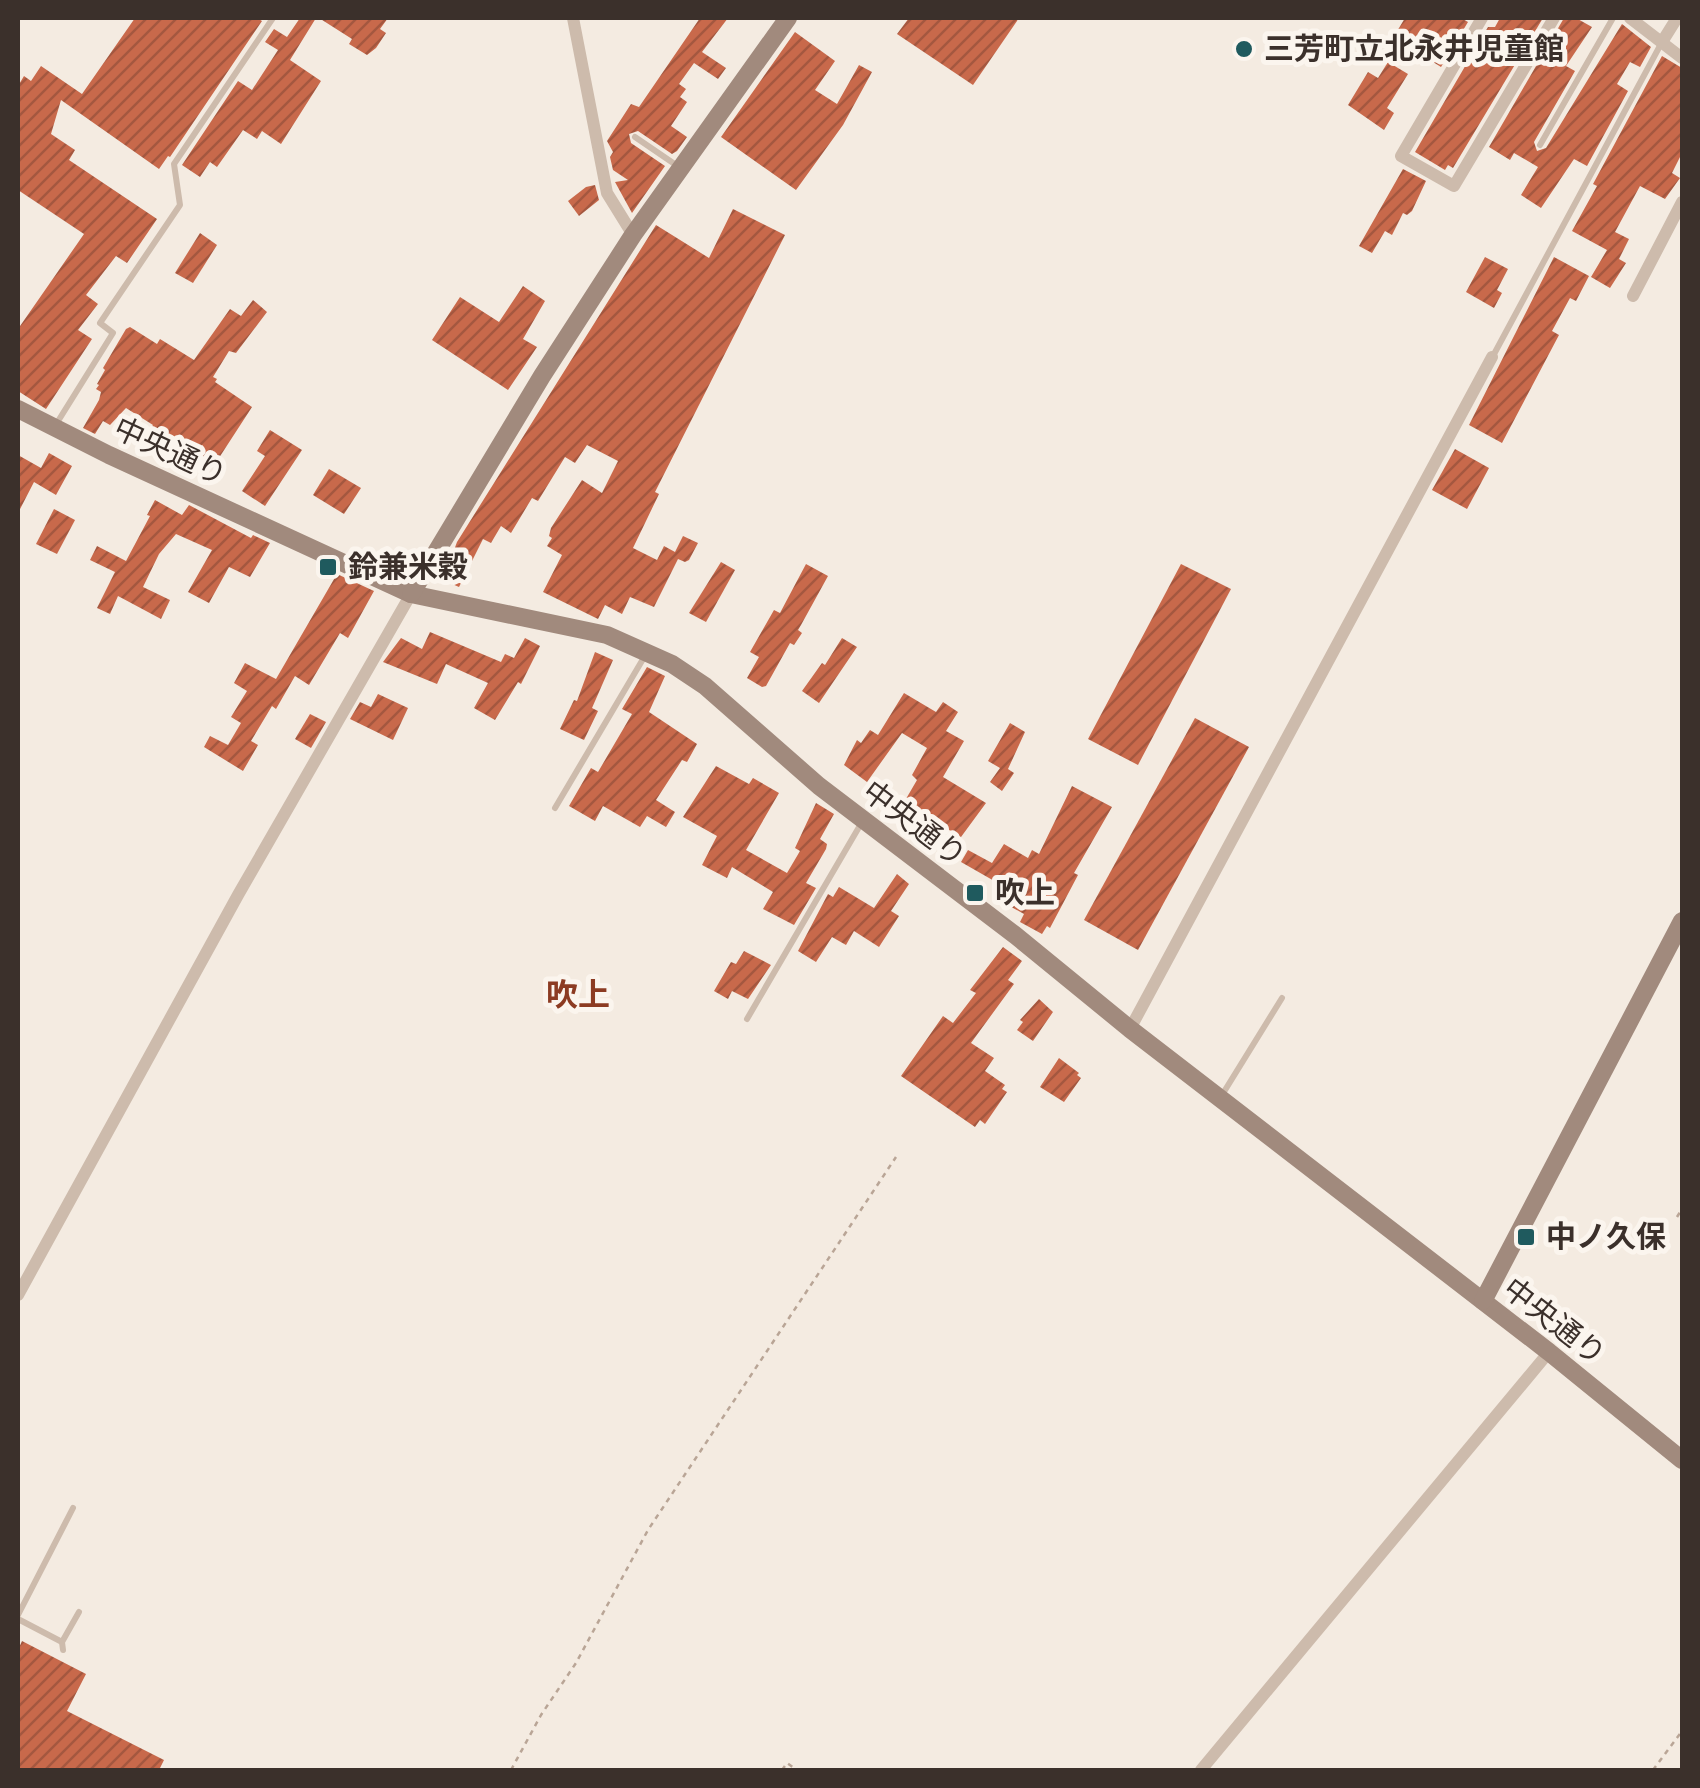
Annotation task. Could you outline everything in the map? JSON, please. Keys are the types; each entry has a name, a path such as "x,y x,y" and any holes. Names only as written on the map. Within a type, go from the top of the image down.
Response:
{"street":[{"path":"573,18 606,193 634,235"},
{"path":"18,1294 238,895 542,376 634,235 788,18"},
{"path":"1482,18 1401,156 1454,186 1554,18"},
{"path":"1630,18 1682,58"},
{"path":"1662,42 1677,18"},
{"path":"1632,296 1682,202"},
{"path":"1130,1029 1492,357"},
{"name":"中央通り","path":"18,409 411,594 607,635 647,652 705,686 862,821 1003,925 1130,1029 1682,1460"},
{"path":"1483,1301 1682,921"},
{"path":"1201,1770 1548,1352"}],"lane":[{"path":"55,427 112,332 100,323 180,205 174,164 272,18"},
{"path":"1540,144 1613,18"},
{"path":"1492,357 1662,42"},
{"path":"634,137 681,168"},
{"path":"556,808 647,652"},
{"path":"747,1018 862,821"},
{"path":"1220,1099 1282,998"},
{"path":"73,1508 18,1617 62,1646 79,1612"}],"path":[{"path":"512,1770 648,1530 896,1157"},
{"path":"1677,1217 1682,1210"},
{"path":"1653,1770 1682,1731"},
{"path":"782,1770 787,1764 797,1770"}],"building":[{"path":"135,18 262,21 159,169 61,100 51,134 75,150 69,160 157,219 127,263 116,256 86,295 98,304 78,330 92,339 46,409 18,391 18,329 84,234 18,190 18,86 24,76 31,81 41,66 82,94"},
{"path":"300,18 316,18 290,60 321,81 281,144 262,131 257,139 243,130 217,167 210,162 200,177 182,165 238,81 252,90 278,50 265,42 274,29 287,37"},
{"path":"319,18 388,18 380,29 386,33 367,55 349,44 352,39"},
{"path":"700,18 728,18 702,52 726,68 718,79 694,63 679,84 686,89 680,97 687,102 671,126 687,137 677,151 672,154 638,131 629,134 631,143 665,166 632,213 615,182 628,180 613,170 613,152 607,141 631,104 639,107"},
{"path":"909,18 1019,18 973,85 897,34"},
{"path":"1405,18 1461,18 1468,22 1441,67 1396,33"},
{"path":"1500,18 1543,18 1453,168 1448,165 1445,170 1415,152 1488,27 1495,27"},
{"path":"1564,18 1576,18 1592,27 1566,66 1575,71 1534,142 1537,151 1546,148 1622,24 1651,47 1640,67 1630,62 1617,84 1628,91 1587,166 1574,159 1541,208 1521,195 1538,167 1514,153 1510,160 1489,147"},
{"path":"795,32 835,61 815,90 837,104 859,65 872,72 843,125 796,190 721,137"},
{"path":"1662,56 1682,68 1682,153 1672,173 1680,178 1665,199 1640,186 1615,232 1629,239 1619,259 1626,263 1610,288 1591,277 1607,250 1572,231"},
{"path":"1388,62 1408,74 1387,108 1394,113 1384,130 1348,105 1368,72 1378,78"},
{"path":"1403,169 1426,181 1412,211 1403,213 1392,235 1385,231 1372,253 1359,246"},
{"path":"595,185 599,200 579,216 568,201"},
{"path":"733,209 785,235 655,492 659,494 633,548 657,560 664,546 675,552 683,536 698,543 689,560 678,559 654,607 630,597 622,614 605,605 598,619 543,592 562,555 547,546 552,538 551,528 582,480 602,493 618,461 587,445 575,463 565,457 538,501 532,498 511,533 501,526 491,543 483,539 459,587 443,580 457,542 656,225 709,258"},
{"path":"200,233 217,245 193,283 175,273"},
{"path":"1485,257 1508,269 1497,290 1502,293 1494,308 1466,292"},
{"path":"1554,257 1589,276 1576,301 1570,298 1552,331 1559,335 1502,443 1469,425"},
{"path":"523,286 545,301 523,339 537,347 508,390 432,340 460,297 499,322"},
{"path":"253,300 267,312 236,353 229,351 213,377 252,407 215,464 178,440 176,444 126,408 110,425 103,421 95,434 83,428 99,400 101,392 96,389 103,368 126,329 130,327 157,344 160,339 194,360 230,309 241,316"},
{"path":"270,430 302,450 265,506 242,491 265,456 257,451"},
{"path":"1455,449 1489,468 1467,509 1432,490"},
{"path":"49,453 72,466 56,495 34,482 18,513 18,455 41,468"},
{"path":"329,469 361,488 344,514 313,495"},
{"path":"155,500 182,515 189,505 251,538 253,535 270,543 250,577 229,567 209,603 188,592 212,550 176,534 159,554 143,587 170,600 161,619 118,596 110,614 97,608 115,572 90,560 97,546 126,561"},
{"path":"54,509 75,520 57,554 36,544"},
{"path":"721,562 735,570 706,622 689,613"},
{"path":"806,564 828,576 798,630 802,633 794,645 790,643 762,687 747,678 759,657 750,652 774,610 780,613"},
{"path":"1181,564 1231,589 1138,765 1088,739"},
{"path":"337,574 374,591 348,638 340,633 309,685 295,676 276,709 272,706 251,741 258,745 243,771 204,747 210,736 228,745 241,723 231,717 247,691 234,683 245,663 276,679"},
{"path":"430,632 501,662 505,654 514,658 525,638 540,646 521,684 518,682 495,720 474,708 488,683 446,664 437,684 383,662 401,638 422,649"},
{"path":"842,638 857,647 819,703 802,691"},
{"path":"595,652 613,660 592,708 598,711 584,740 560,729 574,700 577,701"},
{"path":"647,667 665,676 649,712 697,744 656,800 675,812 666,827 647,816 640,827 603,806 595,821 569,806 591,768 598,772 632,714 622,709"},
{"path":"904,693 936,712 943,702 958,712 946,731 964,741 943,777 986,803 961,837 924,815 916,828 896,816 917,780 912,775 927,748 902,733 867,782 844,765 857,740 861,743 870,730 878,735"},
{"path":"378,694 408,708 393,740 350,719 360,702 371,707"},
{"path":"310,714 326,722 311,748 295,739"},
{"path":"1195,718 1249,747 1138,950 1084,920"},
{"path":"1010,723 1025,732 1008,769 1014,773 1002,791 990,782 1000,768 988,761"},
{"path":"716,766 749,784 753,778 779,793 746,850 787,873 800,851 795,848 816,803 834,814 820,839 827,844 826,849 806,883 816,888 794,925 763,909 773,892 732,867 727,878 702,865 717,836 683,817"},
{"path":"1072,786 1112,807 1074,873 1078,875 1050,928 1047,926 1042,934 1020,922 1024,914 1004,903 1010,890 961,862 968,850 992,863 1004,844 1028,858 1032,850 1039,854"},
{"path":"897,874 909,884 891,911 899,916 879,947 854,931 846,945 832,937 816,962 798,951 828,894 833,897 839,887 874,908"},
{"path":"1003,947 1022,961 1008,980 1014,984 971,1043 994,1058 985,1071 1005,1085 1002,1089 1007,1092 985,1124 980,1120 975,1127 901,1076 943,1016 953,1023 976,993 970,990"},
{"path":"744,951 771,965 748,999 732,991 728,999 714,991 731,962 736,964"},
{"path":"1039,999 1053,1012 1033,1041 1017,1030 1023,1022 1020,1020"},
{"path":"1059,1058 1081,1078 1064,1102 1040,1087"},
{"path":"22,1641 86,1674 67,1711 164,1760 159,1770 18,1770 18,1650"}],"place":[{"name":"三芳町立北永井児童館","path":"1244,49"},
{"name":"鈴兼米穀","path":"328,567"},
{"name":"吹上","path":"975,893"},
{"name":"中ノ久保","path":"1526,1237"}],"district":[{"name":"吹上","path":"578,995"}]}
